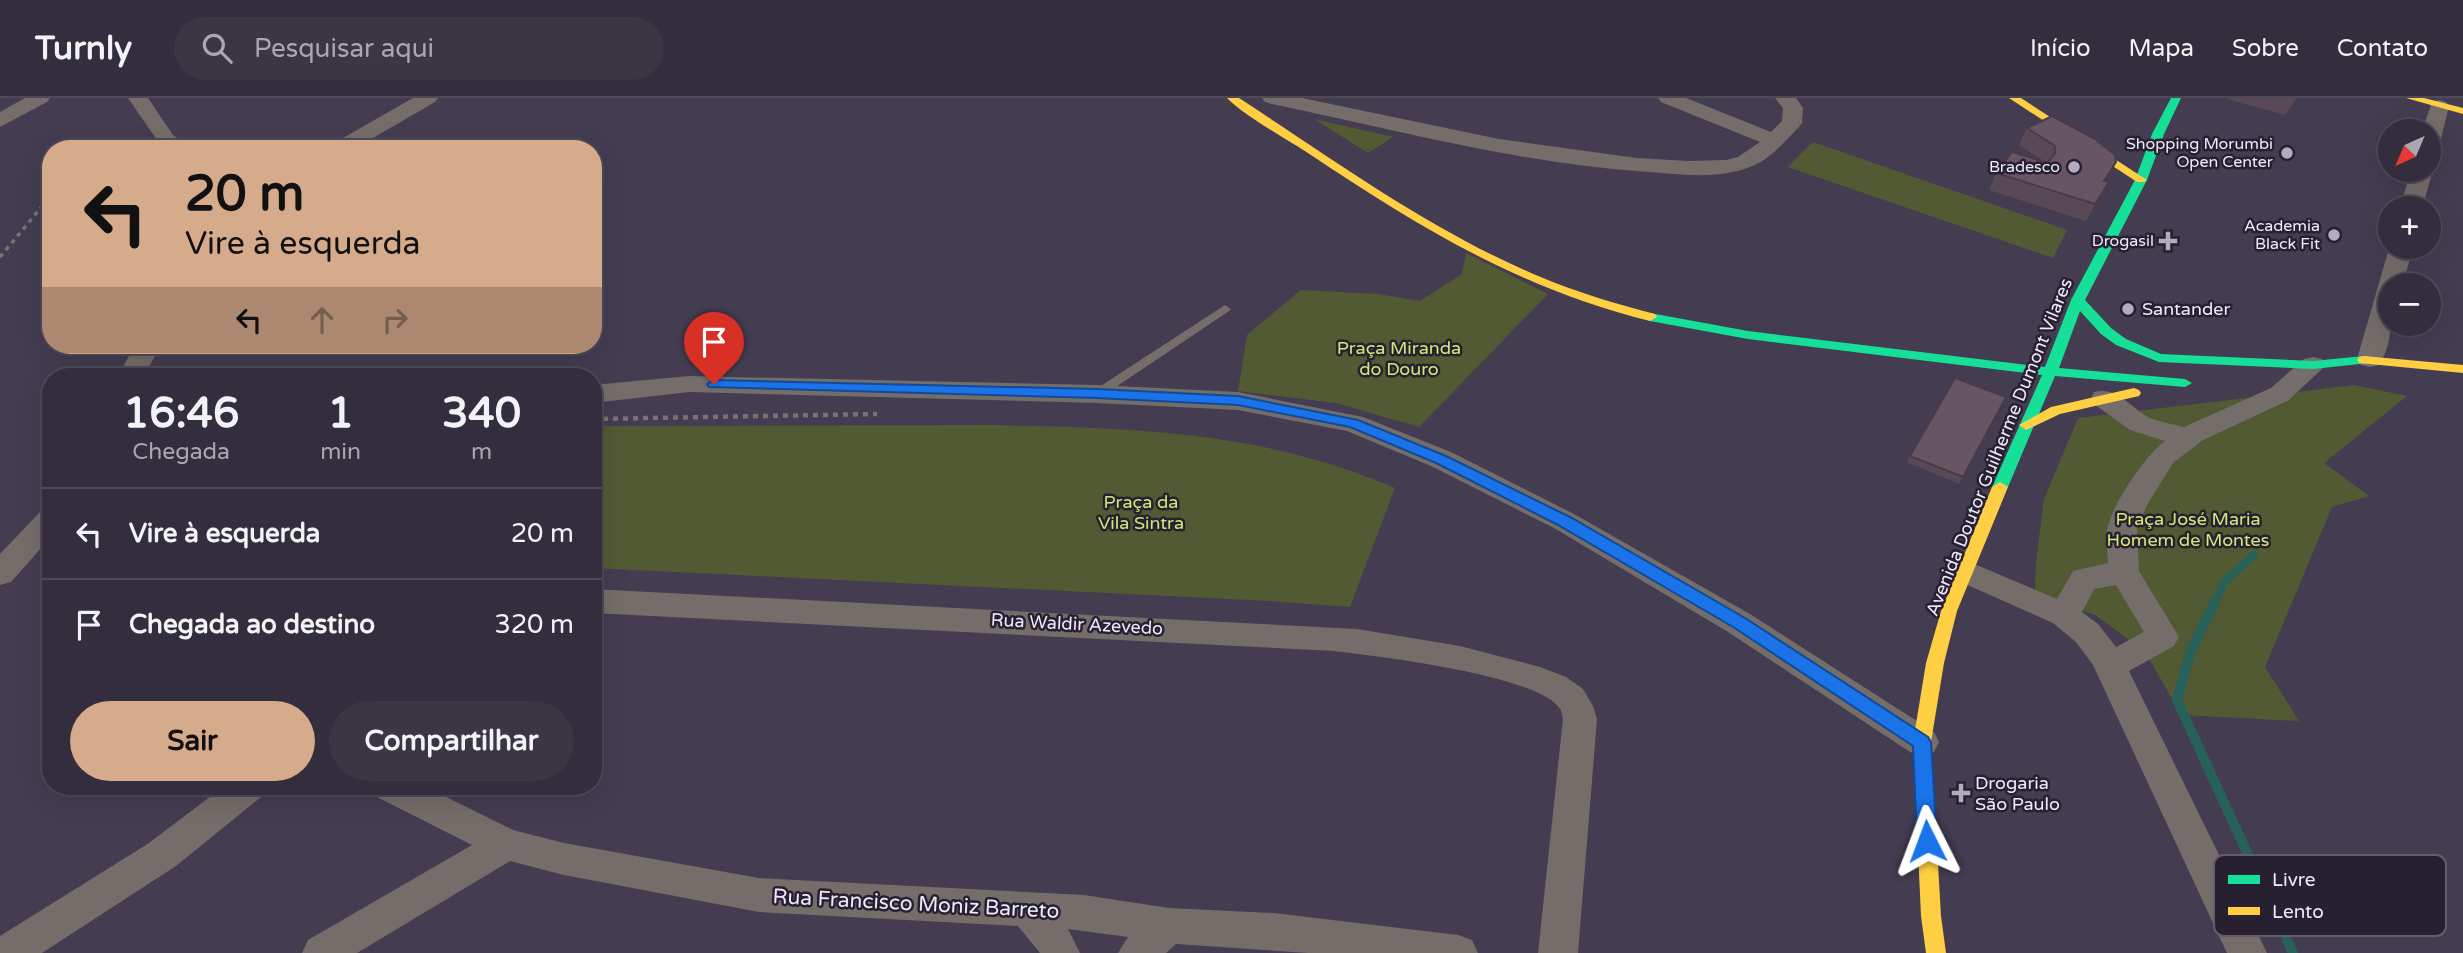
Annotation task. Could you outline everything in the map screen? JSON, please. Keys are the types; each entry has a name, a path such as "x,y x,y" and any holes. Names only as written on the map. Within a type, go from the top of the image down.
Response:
{"main road":[{"path":"1232,98 1461,243 1516,271 1576,296 1650,317 1724,331 2124,381 2198,379"},
{"path":"2014,98 2141,180"},
{"name":"Avenida Doutor Guilherme Dumont Vilares","path":"1936,953 1931,916 1922,742 1935,663 1949,611 2050,373 2078,300 2141,180 2151,135 2176,98"},
{"path":"2411,98 2463,111"},
{"path":"2049,119 2089,129"},
{"path":"2078,300 2106,331 2136,350 2159,358 2250,365 2313,365 2370,359 2463,369"},
{"path":"2026,425 2056,410 2250,365"}],"street":[{"path":"0,121 40,98"},
{"path":"138,98 167,140"},
{"path":"353,140 428,98"},
{"path":"1272,98 1491,144 1607,162 1714,167 1740,164 1773,140 1794,118 1793,108 1785,98"},
{"path":"1668,98 1773,140"},
{"path":"2435,119 2439,106"},
{"path":"2370,359 2398,259"},
{"path":"2110,666 2163,637 2124,572 2122,529 2133,503 2163,456 2188,438 2280,394 2313,365"},
{"path":"602,393 689,384 1097,394 1238,401 1353,423 1441,459 1564,521 1739,623 1922,742"},
{"path":"2104,398 2140,424 2188,438"},
{"path":"0,574 42,528"},
{"path":"1965,571 2064,615 2087,633 2110,666 2214,882"},
{"path":"2064,615 2084,579 2124,572"},
{"name":"Rua Waldir Azevedo","path":"602,601 1334,639 1374,643 1514,671 1555,685 1572,699 1579,713 1580,733 1558,953"},
{"path":"8,953 163,855 211,820 238,795"},
{"name":"Rua Francisco Moniz Barreto","path":"408,795 506,844 565,859 759,895 1084,912 1169,926 1274,931 1458,953"},
{"path":"322,953 506,844"},
{"path":"1028,909 1050,934 1059,953"},
{"path":"1138,953 1169,926"},
{"path":"2240,936 2248,953"}],"lane":[{"path":"1097,394 1225,309"}],"path":[{"path":"0,257 42,206"},
{"path":"602,419 888,414"}],"green space":[{"path":"1314,119 1393,137 1368,153"},
{"path":"1813,142 2067,230 2053,258 1788,167"},
{"name":"Praça Miranda do Douro","path":"1466,253 1548,294 1419,427 1336,403 1238,391 1247,335 1301,290 1378,294 1420,301 1462,274"},
{"name":"Praça José Maria Homem de Montes","path":"2354,385 2407,396 2324,463 2369,496 2332,507 2265,667 2299,721 2181,715 2146,653 2097,616 2035,592 2044,499 2078,418"},
{"name":"Praça da Vila Sintra","path":"992,425 1147,431 1247,444 1296,455 1346,469 1395,488 1350,607 602,568 602,426"}],"building":[{"path":"2052,116 2095,139 2115,155 2116,162 2104,181 2109,182 2095,204 1996,173 2012,152 2048,163 2055,153 2055,146 2027,128"},
{"path":"1955,378 2006,397 1963,477 1910,456"}],"waterway":[{"path":"2214,604 2225,581 2254,555"},
{"path":"2214,603 2190,653 2177,700 2248,855"},
{"path":"2285,936 2293,953"}],"traffic: fast":[{"path":"2000,487 2050,373 2078,300 2141,180 2158,134 2176,98"},
{"path":"2078,300 2106,331 2121,342 2159,358 2313,365 2364,360"},
{"path":"1650,317 1748,335 2019,369 2185,383"}],"traffic: slow":[{"path":"1232,98 1381,196 1484,255 1538,281 1593,302 1650,317"},
{"path":"2014,98 2141,180"},
{"path":"2411,98 2463,111"},
{"path":"2364,360 2463,369"},
{"path":"2026,425 2056,410 2134,393"},
{"path":"1936,953 1931,916 1922,742 1935,663 1949,611 2000,487"}],"place":[{"name":"Shopping Morumbi Open Center","path":"2287,153"},
{"name":"Bradesco","path":"2074,167"},
{"name":"Academia Black Fit","path":"2334,235"},
{"name":"Drogasil","path":"2168,241"},
{"name":"Santander","path":"2128,309"},
{"name":"Drogaria São Paulo","path":"1961,793"}],"route":[{"path":"714,384 1097,394 1238,401 1353,423 1441,459 1564,521 1739,623 1922,742 1927,841"}]}
